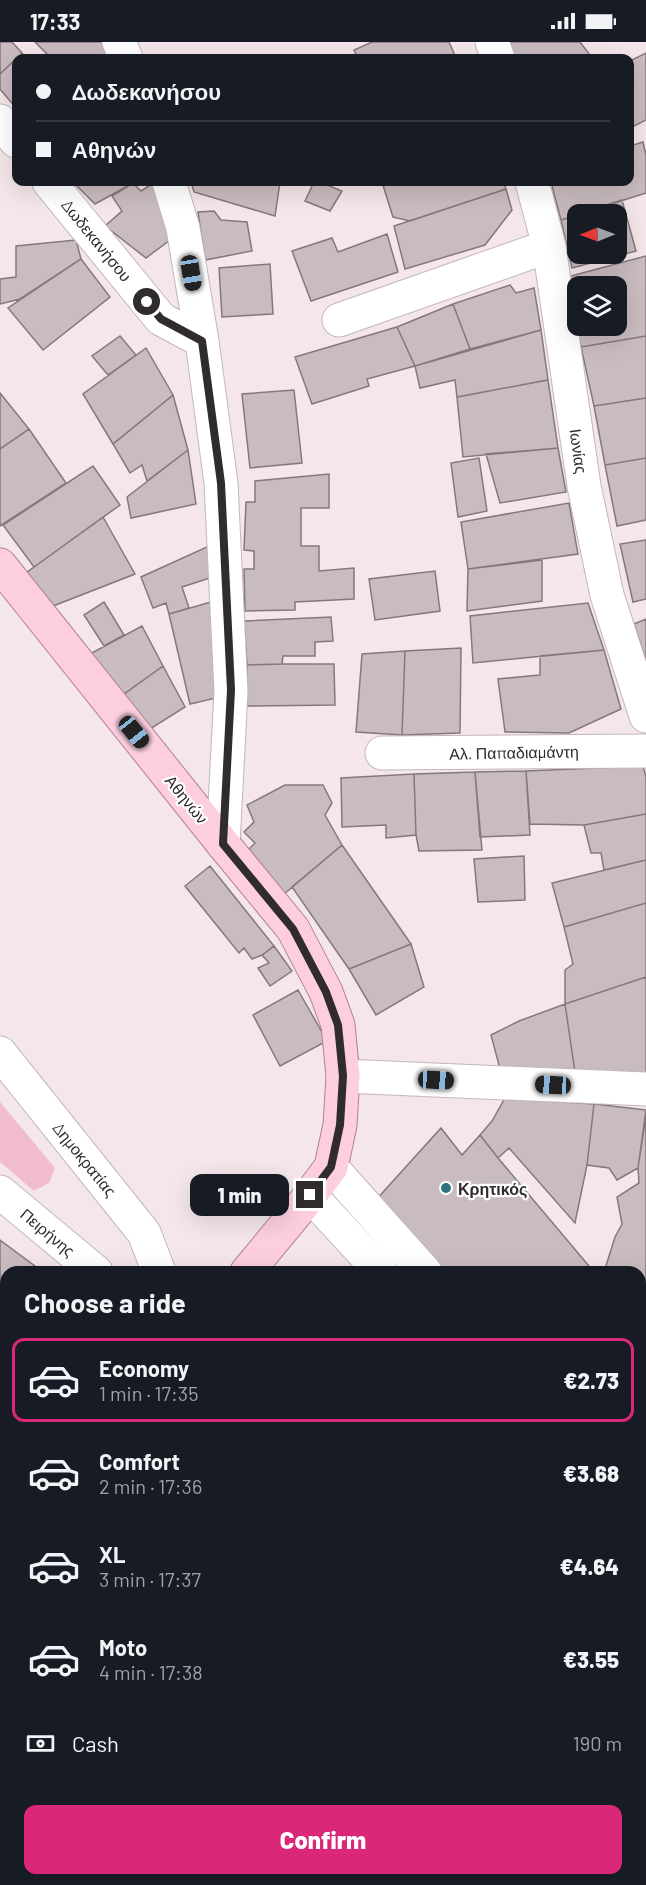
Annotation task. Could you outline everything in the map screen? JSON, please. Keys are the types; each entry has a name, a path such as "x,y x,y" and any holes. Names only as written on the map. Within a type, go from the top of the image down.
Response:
{"main road":[{"name":"Αθηνών","path":"0,564 293,929 326,992 338,1025 343,1076 340,1125 331,1167 252,1266"}],"street":[{"path":"0,121 12,136"},
{"name":"Δωδεκανήσου","path":"52,186 161,319 202,341"},
{"path":"170,186 183,228 202,341 221,483 231,679 223,844"},
{"name":"Ιωνίας","path":"533,186 549,246 586,497 607,595 646,716"},
{"path":"339,320 549,246"},
{"name":"Αλ. Παπαδιαμάντη","path":"382,753 646,751"},
{"name":"Δημοκρατίας","path":"0,1053 144,1233 157,1266"},
{"path":"343,1076 646,1089"},
{"path":"331,1167 420,1266"},
{"name":"Πειρήνης","path":"0,1192 89,1266"},
{"path":"310,1195 375,1266"}],"shaded area":[{"path":"0,1102 55,1168 49,1183 34,1191 0,1162"}],"building":[{"path":"0,42 12,42 22,53 12,54 12,63 0,74"},
{"path":"35,42 107,42 111,50 106,54 47,54"},
{"path":"372,42 449,42 454,54 356,54 354,50"},
{"path":"509,42 580,42 589,54 512,54 506,45"},
{"path":"646,53 646,120 634,126 634,59"},
{"path":"12,63 12,103 0,89 0,74"},
{"path":"643,142 646,155 646,193 611,204 567,204 567,218 561,220 552,186 634,186 634,145"},
{"path":"77,186 128,186 95,204"},
{"path":"128,186 136,186 141,191 149,186 157,186 178,234 146,258 105,226 122,211 112,196"},
{"path":"192,186 279,186 275,216 194,192"},
{"path":"312,186 330,186 342,191 330,211 305,201"},
{"path":"383,186 505,186 506,189 410,221 393,217"},
{"path":"506,189 512,210 485,245 405,269 394,226"},
{"path":"622,200 623,204 609,204"},
{"path":"214,211 221,220 247,222 252,251 205,260 198,212"},
{"path":"567,218 567,246 561,220"},
{"path":"627,218 636,251 627,253"},
{"path":"387,234 398,272 311,301 292,251 332,238 338,252"},
{"path":"76,240 81,259 20,299 0,304 0,279 16,277 16,246"},
{"path":"646,256 646,336 581,347 579,336 627,336 627,276 571,276 616,264 627,264 627,261"},
{"path":"81,259 110,297 43,350 8,308"},
{"path":"270,264 273,314 222,317 219,268"},
{"path":"571,264 587,264 572,268"},
{"path":"510,285 516,293 534,288 541,330 470,349 453,304"},
{"path":"453,304 470,349 415,366 397,327"},
{"path":"397,327 415,366 367,379 369,386 312,404 295,357"},
{"path":"541,330 548,380 457,397 455,380 420,388 415,366"},
{"path":"120,336 136,355 108,375 92,356"},
{"path":"646,336 646,398 594,406 581,347"},
{"path":"146,348 173,395 113,444 83,394"},
{"path":"548,380 558,448 463,457 457,397"},
{"path":"294,390 302,463 250,468 242,394"},
{"path":"0,393 29,429 0,449"},
{"path":"173,395 188,450 147,481 142,465 130,473 113,444"},
{"path":"646,398 646,458 605,465 594,406"},
{"path":"29,429 66,483 0,526 0,449"},
{"path":"558,448 566,492 500,503 486,454"},
{"path":"188,450 196,504 131,518 127,497"},
{"path":"479,458 487,511 458,517 451,463"},
{"path":"646,458 646,520 617,526 605,465"},
{"path":"93,466 120,505 34,567 3,525"},
{"path":"329,474 329,508 301,508 301,546 319,546 319,571 354,568 354,599 295,602 295,610 245,611 244,569 254,569 254,551 244,550 246,502 255,502 255,481"},
{"path":"569,503 578,554 468,569 461,522"},
{"path":"103,517 135,574 53,606 26,573"},
{"path":"646,540 646,599 633,602 620,544"},
{"path":"209,546 216,576 182,587 189,608 169,614 166,603 153,608 141,577"},
{"path":"542,560 542,601 467,611 468,569"},
{"path":"435,571 440,611 375,620 369,579"},
{"path":"218,600 216,698 190,704 169,614"},
{"path":"104,602 124,635 104,646 84,615"},
{"path":"588,603 604,650 473,663 470,616"},
{"path":"331,617 333,641 315,642 315,656 283,656 282,664 247,665 244,621"},
{"path":"646,619 646,661 634,624"},
{"path":"142,626 163,666 124,694 90,654"},
{"path":"461,648 460,733 402,735 405,651"},
{"path":"604,650 621,709 569,733 505,732 498,679 540,675 540,656"},
{"path":"405,651 402,735 356,732 362,654"},
{"path":"334,664 335,705 246,706 247,665"},
{"path":"163,666 185,707 150,729 124,694"},
{"path":"643,766 646,777 646,814 584,825 530,824 526,771"},
{"path":"526,771 530,835 480,837 475,772"},
{"path":"475,772 482,850 419,851 416,835 414,774"},
{"path":"414,774 416,835 386,838 386,825 342,827 341,778"},
{"path":"285,785 323,785 332,803 325,815 342,845 283,895 249,849 255,843 244,832 254,822 247,805"},
{"path":"646,814 646,860 604,870 601,853 591,853 584,825"},
{"path":"342,845 411,944 349,969 292,887"},
{"path":"524,856 525,900 478,902 474,859"},
{"path":"646,860 646,903 564,927 552,883"},
{"path":"210,866 274,946 262,955 252,959 244,948 239,953 185,886"},
{"path":"646,903 646,977 565,1004 565,970 573,964 564,927"},
{"path":"411,944 424,987 376,1015 349,969"},
{"path":"274,946 292,971 270,986 258,968 269,963 262,955"},
{"path":"646,977 646,1077 575,1072 565,1004"},
{"path":"298,990 327,1041 280,1066 253,1015"},
{"path":"565,1004 575,1072 500,1069 491,1035 519,1021"},
{"path":"505,1098 594,1104 587,1165 575,1223 509,1148 498,1158 480,1135 492,1121"},
{"path":"594,1104 646,1110 638,1168 617,1180 609,1168 587,1165"},
{"path":"646,1116 646,1266 606,1266 615,1237 622,1224 617,1197 639,1183 638,1168"},
{"path":"441,1128 462,1155 480,1135 589,1266 439,1266 375,1201"},
{"path":"0,1240 35,1266 0,1266"}],"place":[{"name":"Κρητικός","path":"446,1188"}],"route":[{"path":"147,302 161,319 202,341 221,483 231,690 223,844 293,929 326,992 338,1025 343,1076 340,1125 331,1167 310,1195"}]}
